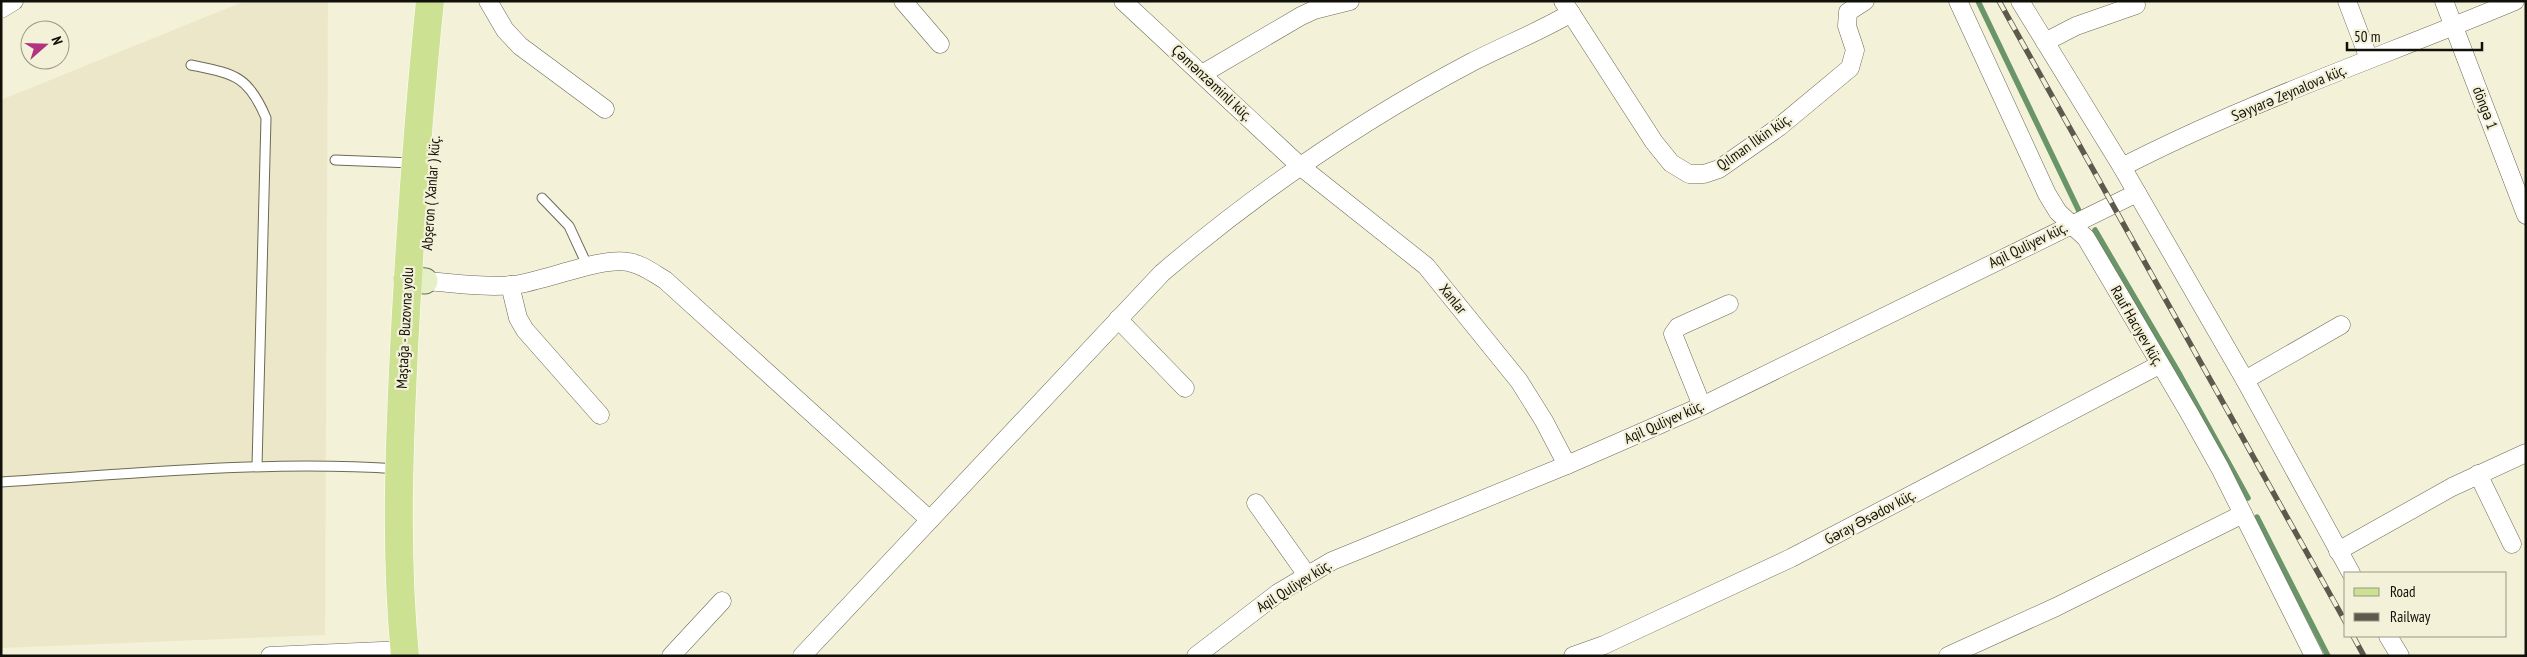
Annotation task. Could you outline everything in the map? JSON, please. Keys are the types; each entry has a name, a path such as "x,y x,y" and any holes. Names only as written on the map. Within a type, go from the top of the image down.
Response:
{"main road":[{"name":"Maştağa - Buzovna yolu","path":"413,653 398,555 398,469 416,280 416,164 430,1"},
{"name":"Abşeron ( Xanlar ) küç.","path":"413,653 416,555 416,280 432,166 447,1"}],"street":[{"path":"1,9 14,1"},
{"path":"488,1 505,30 520,46 605,109"},
{"path":"903,1 940,44"},
{"name":"Çəmənzəminli küç.","path":"1123,1 1300,166"},
{"path":"1202,74 1301,16 1314,10 1350,1"},
{"name":"Qılman İlkin küç.","path":"1567,7 1654,142 1671,163 1689,174 1704,174 1719,169 1779,127 1850,68 1854,50 1847,26 1848,12 1865,1"},
{"name":"Rauf Hacıyev küç.","path":"1958,1 2047,194 2058,212 2086,238 2220,468 2314,656"},
{"path":"2020,1 2137,193 2245,380 2349,572"},
{"path":"2347,1 2369,59"},
{"name":"döngə 1","path":"2444,1 2526,216"},
{"name":"Səyyarə Zeynalova küç.","path":"2122,168 2163,147 2369,59 2454,27 2515,1"},
{"path":"2044,42 2076,26 2136,5"},
{"path":"802,656 1118,319 1162,274 1193,247 1300,166 1473,62 1551,25 1567,7"},
{"name":"Xanlar","path":"1300,166 1426,266 1519,381 1544,421 1567,466"},
{"name":"Aqil Quliyev küç.","path":"1196,656 1278,593 1332,561 1567,466 1702,406 2137,193"},
{"path":"416,280 510,285 531,282 602,263 626,261 642,266 665,280 930,520"},
{"path":"510,285 518,318 525,330 600,415"},
{"path":"1702,406 1673,334 1678,327 1729,304"},
{"path":"1118,319 1185,388"},
{"path":"2245,380 2341,325"},
{"name":"Gəray Əsədov küç.","path":"1573,656 1604,645 1791,558 2159,365"},
{"path":"2338,552 2478,474 2526,453"},
{"path":"2478,474 2512,544"},
{"path":"1256,503 1307,575"},
{"path":"1948,656 2056,607 2243,514"},
{"path":"671,656 722,600"},
{"path":"2389,637 2400,656"},
{"path":"270,656 413,653"}],"lane":[{"path":"191,65 224,72 243,80 258,98 266,118 258,466"},
{"path":"335,160 416,164"},
{"path":"542,198 569,226 588,267"},
{"path":"1,482 258,466 326,465 398,469"}],"shaded area":[{"path":"245,1 328,1 325,635 1,648 1,100"}],"waterway":[{"path":"1978,1 2079,211"},
{"path":"2095,230 2180,375 2248,498"},
{"path":"2257,517 2328,656"}],"railway":[{"path":"1999,1 2344,619"},
{"path":"2354,637 2364,656"}]}
